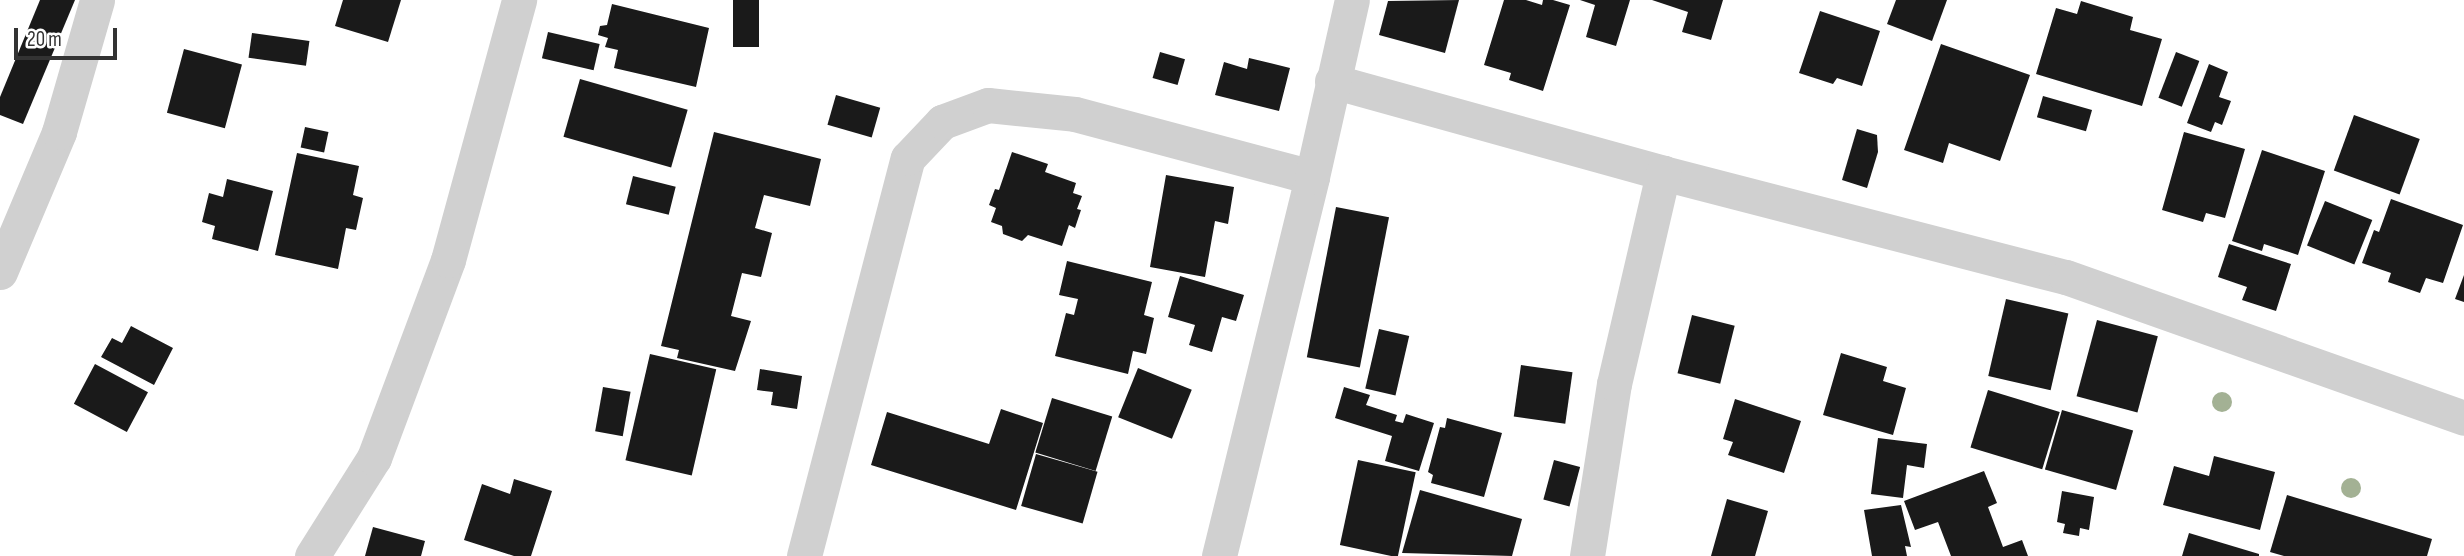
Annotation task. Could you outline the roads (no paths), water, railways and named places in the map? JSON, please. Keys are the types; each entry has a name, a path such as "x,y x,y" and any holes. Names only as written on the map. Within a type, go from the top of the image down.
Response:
{"street":[{"path":"0,272 59,132 97,0"},
{"path":"312,556 374,458 443,273 519,0"},
{"path":"1219,556 1312,177 1352,0"},
{"path":"1332,81 1663,173 2066,277 2464,418"},
{"path":"804,556 908,158 942,122 988,105 1075,114 1312,177"},
{"path":"1587,556 1614,384 1663,173"}]}
